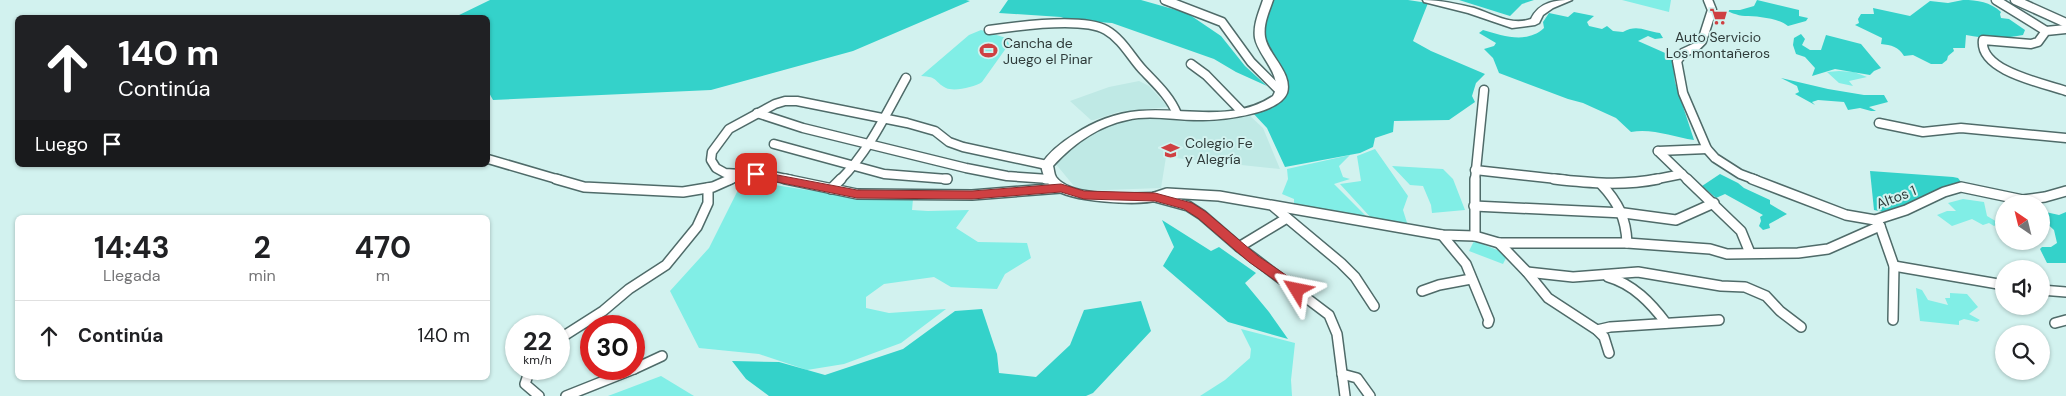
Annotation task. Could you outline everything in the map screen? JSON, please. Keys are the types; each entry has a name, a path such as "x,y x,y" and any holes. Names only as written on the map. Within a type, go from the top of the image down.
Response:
{"street":[{"path":"1165,0 1223,22 1247,57 1267,80 1281,92"},
{"path":"1268,0 1262,18 1260,36 1262,46 1281,80 1281,92 1274,102 1262,107 1213,116 1142,113 1124,116 1098,125 1079,137 1057,154 1047,165 1046,172 1049,179 1061,188 1084,195 1155,197 1188,206 1221,229 1239,247 1329,315 1337,334 1345,396"},
{"path":"1428,0 1472,11 1512,25 1531,23 1535,21 1539,13 1549,6 1566,0"},
{"path":"1708,0 1712,10 1702,40 1696,47 1683,53 1677,61 1683,93 1707,149 1658,151 1714,203 1744,236 1750,254"},
{"path":"1996,0 2046,31 2066,29"},
{"path":"2015,0 2066,23"},
{"path":"989,30 1009,26 1086,25 1105,29 1116,38 1135,62 1166,94 1175,107 1176,114"},
{"path":"2046,31 2036,43 2029,45 1983,40 1982,48 1989,60 2003,69 2066,91"},
{"path":"1191,64 1206,74 1241,111"},
{"path":"831,189 854,166 871,143 906,78"},
{"path":"1475,236 1475,170 1484,90"},
{"path":"1047,165 963,147 949,142 935,131 858,112 797,101 785,101 775,104 729,129 712,152 711,160 716,168 725,173 772,176 857,194 972,195 1061,188"},
{"path":"756,113 770,115 785,123 871,143 976,171 1049,179"},
{"path":"1879,123 1923,132 1960,128 2066,138"},
{"path":"774,144 884,174 947,179"},
{"name":"Altos 1","path":"1707,149 1715,158 1740,174 1846,215 1877,223 1944,192 1960,187 2023,200 2045,197 2066,191"},
{"path":"490,160 584,187 683,192 708,188 742,173"},
{"path":"1475,170 1601,184 1643,182 1682,174"},
{"path":"1601,184 1612,195 1624,213 1627,243"},
{"path":"570,332 666,265 697,227 708,202 708,188"},
{"path":"1155,197 1167,193 1219,196 1442,235 1475,236 1499,243 1627,243 1710,249 1727,254 1798,253 1828,249 1877,223 1894,266 1894,320"},
{"path":"1474,206 1624,213 1676,220 1714,203"},
{"path":"1274,207 1317,242 1355,277 1374,306"},
{"path":"1239,247 1287,218"},
{"path":"1442,235 1466,264 1490,320 1488,323"},
{"path":"1499,243 1527,272 1548,298 1598,330 1604,337 1609,353"},
{"path":"1894,266 1995,283"},
{"path":"1527,272 1541,275 1598,275 1638,272 1721,286 1745,287 1766,296 1780,311 1801,327"},
{"path":"1598,275 1615,278 1644,296 1666,323"},
{"path":"1422,291 1439,285 1471,279"},
{"path":"2050,291 2066,292"},
{"path":"1598,330 1610,326 1719,320"},
{"path":"2055,322 2066,320"},
{"path":"645,364 662,356"},
{"path":"1342,374 1357,378 1370,396"},
{"path":"526,380 524,384 539,396"},
{"path":"566,396 608,380"}],"shaded area":[{"path":"490,0 970,1 853,51 711,90 493,100 490,95 490,15 459,15"},
{"path":"1008,0 1141,0 1187,13 1221,36 1245,66 1267,86 1236,72 1214,59 1112,23 999,13"},
{"path":"1272,0 1408,0 1428,3 1413,41 1431,51 1485,74 1476,83 1472,96 1475,102 1449,120 1394,121 1393,132 1375,138 1373,147 1360,153 1285,167 1267,128 1251,111 1281,96 1266,46 1263,28"},
{"path":"1459,0 1534,0 1522,4 1510,16"},
{"path":"1622,0 1671,0 1669,12"},
{"path":"1757,0 1799,10 1799,16 1808,18 1806,21 1788,26 1773,19 1742,16 1722,10 1740,10 1754,6"},
{"path":"1963,0 1979,1 1993,6 2001,12 2001,18 2009,19 2025,30 2023,35 1994,38 1966,35 1965,48 1953,48 1954,51 1942,64 1931,64 1913,55 1904,56 1900,50 1881,44 1882,38 1855,25 1859,23 1858,19 1861,14 1874,14 1873,8 1910,16 1930,1 1948,3"},
{"path":"1574,12 1594,16 1587,22 1589,26 1602,29 1607,26 1613,31 1623,32 1637,28 1660,33 1663,38 1655,39 1648,36 1638,41 1672,56 1675,82 1694,140 1655,132 1631,132 1616,118 1583,103 1499,73 1493,58 1484,49 1494,46 1496,43 1479,33 1483,30 1515,37 1530,36 1544,28 1543,22 1549,13 1568,17"},
{"path":"981,30 1006,38 1009,44 982,82 975,86 950,89 942,86 933,78 921,76 969,35"},
{"path":"1801,34 1805,39 1802,45 1810,50 1821,50 1826,35 1861,44 1881,68 1870,75 1835,69 1812,76 1815,68 1805,57 1796,54 1793,45 1794,38"},
{"path":"1827,72 1854,72 1867,77 1849,81 1853,86 1839,83"},
{"path":"1781,78 1864,95 1884,95 1888,102 1869,107 1876,111 1860,108 1848,110 1844,102 1818,100 1812,102 1815,105 1795,94 1799,92 1797,86"},
{"path":"1139,81 1149,86 1168,107 1118,112 1091,120 1070,101 1109,87"},
{"name":"Colegio Fe y Alegría","path":"1248,114 1263,128 1280,169 1166,157 1161,188 1078,191 1055,163 1077,144 1107,124 1146,116 1216,120"},
{"path":"1375,149 1408,196 1403,210 1408,226 1373,220 1340,184 1361,181 1357,156"},
{"path":"1350,155 1339,166 1343,177 1350,179 1334,184 1369,219 1294,207 1294,199 1282,194 1288,179 1287,169"},
{"path":"1392,166 1443,169 1453,179 1465,210 1432,213 1431,205 1423,186 1410,185"},
{"path":"1870,171 1953,177 1958,178 1961,182 1957,186 1888,213 1874,210"},
{"path":"1720,174 1770,200 1770,204 1787,214 1769,224 1770,228 1763,230 1759,226 1760,217 1763,215 1725,194 1716,198 1702,186"},
{"path":"743,180 833,194 913,199 912,210 969,210 956,228 978,242 1027,243 1031,258 1005,274 997,289 951,287 934,277 884,284 866,297 866,308 889,313 946,309 901,343 844,364 807,370 759,354 699,348 670,291 709,248"},
{"path":"1963,199 1984,202 1987,216 1995,221 1995,225 1989,223 1983,225 1972,219 1952,226 1937,215 1947,211 1956,211 1948,203"},
{"path":"2066,212 2066,263 2050,263 2050,260 2046,260 2040,250 2050,250 2050,247 2057,243 2054,230 2050,226 2050,213 2059,215"},
{"path":"1162,220 1211,251 1219,247 1256,273 1245,283 1288,339 1228,322 1163,266 1174,247"},
{"path":"1474,241 1508,254 1503,264 1469,251"},
{"path":"1916,288 1922,290 1928,300 1948,305 1945,298 1950,298 1950,293 1967,294 1978,307 1969,314 1980,320 1977,322 1964,319 1959,321 1959,325 1920,321"},
{"path":"1141,301 1151,331 1093,393 1086,396 769,396 746,379 732,361 779,362 825,375 903,349 955,311 982,309 997,354 999,373 1036,377 1070,345 1084,310"},
{"path":"1241,329 1295,343 1291,380 1292,396 1200,396 1225,380 1250,358 1251,349"},
{"path":"661,376 694,396 608,396"}],"place":[{"name":"Auto Servicio Los montañeros","path":"1718,17"},
{"name":"Cancha de Juego el Pinar","path":"989,51"},
{"name":"Colegio Fe y Alegría","path":"1171,151"}],"route":[{"path":"756,174 857,194 972,195 1061,188 1074,194 1084,195 1155,197 1188,206 1202,215 1221,229 1254,259 1297,290"}]}
